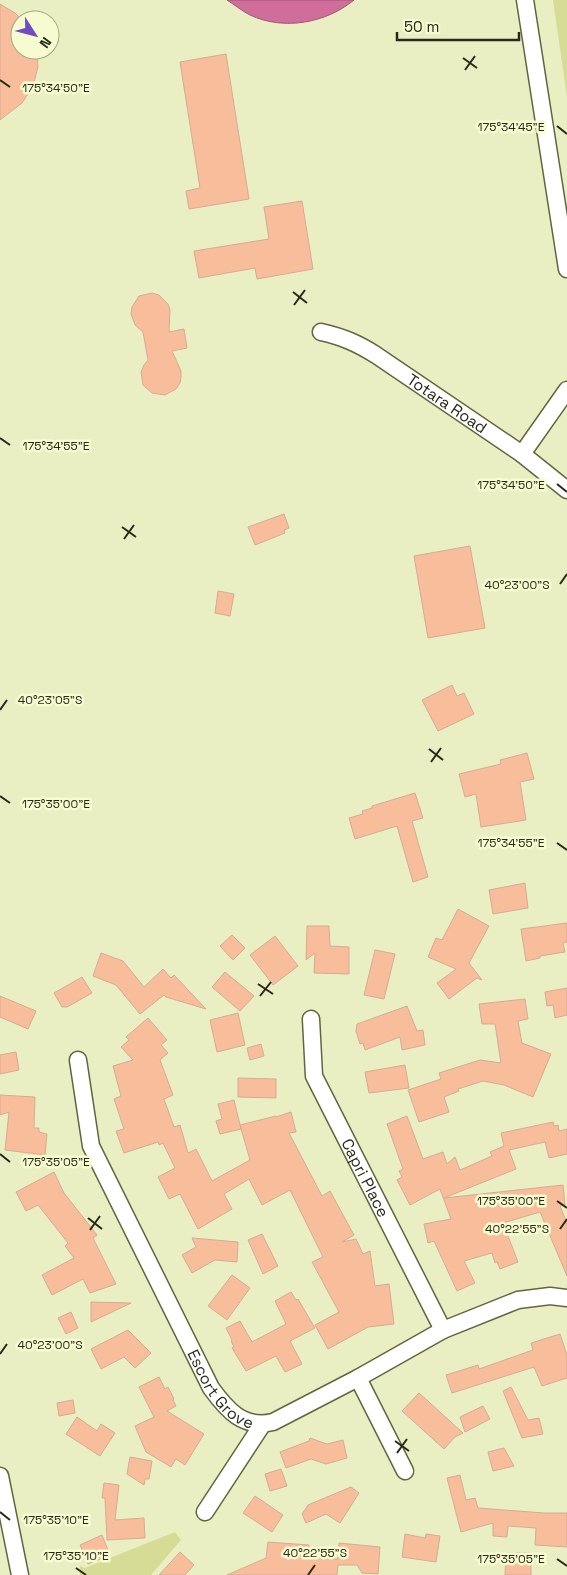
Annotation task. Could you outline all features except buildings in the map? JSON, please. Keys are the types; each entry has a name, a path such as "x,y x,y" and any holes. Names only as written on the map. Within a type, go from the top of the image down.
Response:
{"street":[{"path":"525,0 567,269"},
{"name":"Totara Road","path":"320,332 340,336 359,344 522,454 567,490"},
{"path":"522,454 567,390"},
{"name":"Capri Place","path":"311,1019 314,1076 443,1330"},
{"name":"Escort Grove","path":"78,1060 91,1146 211,1388 222,1403 235,1415 249,1423 262,1424 273,1422 358,1378 443,1330 518,1300 550,1296 567,1298"},
{"path":"358,1378 404,1471"},
{"path":"206,1512 262,1424"},
{"path":"0,1476 20,1575"}],"green space":[{"path":"553,0 567,0 567,97"},
{"path":"175,1532 181,1540 151,1575 80,1575 80,1566 85,1568"}],"shaded area":[{"path":"227,0 354,0 343,8 318,19 304,22 277,23 263,20 247,13"}]}
